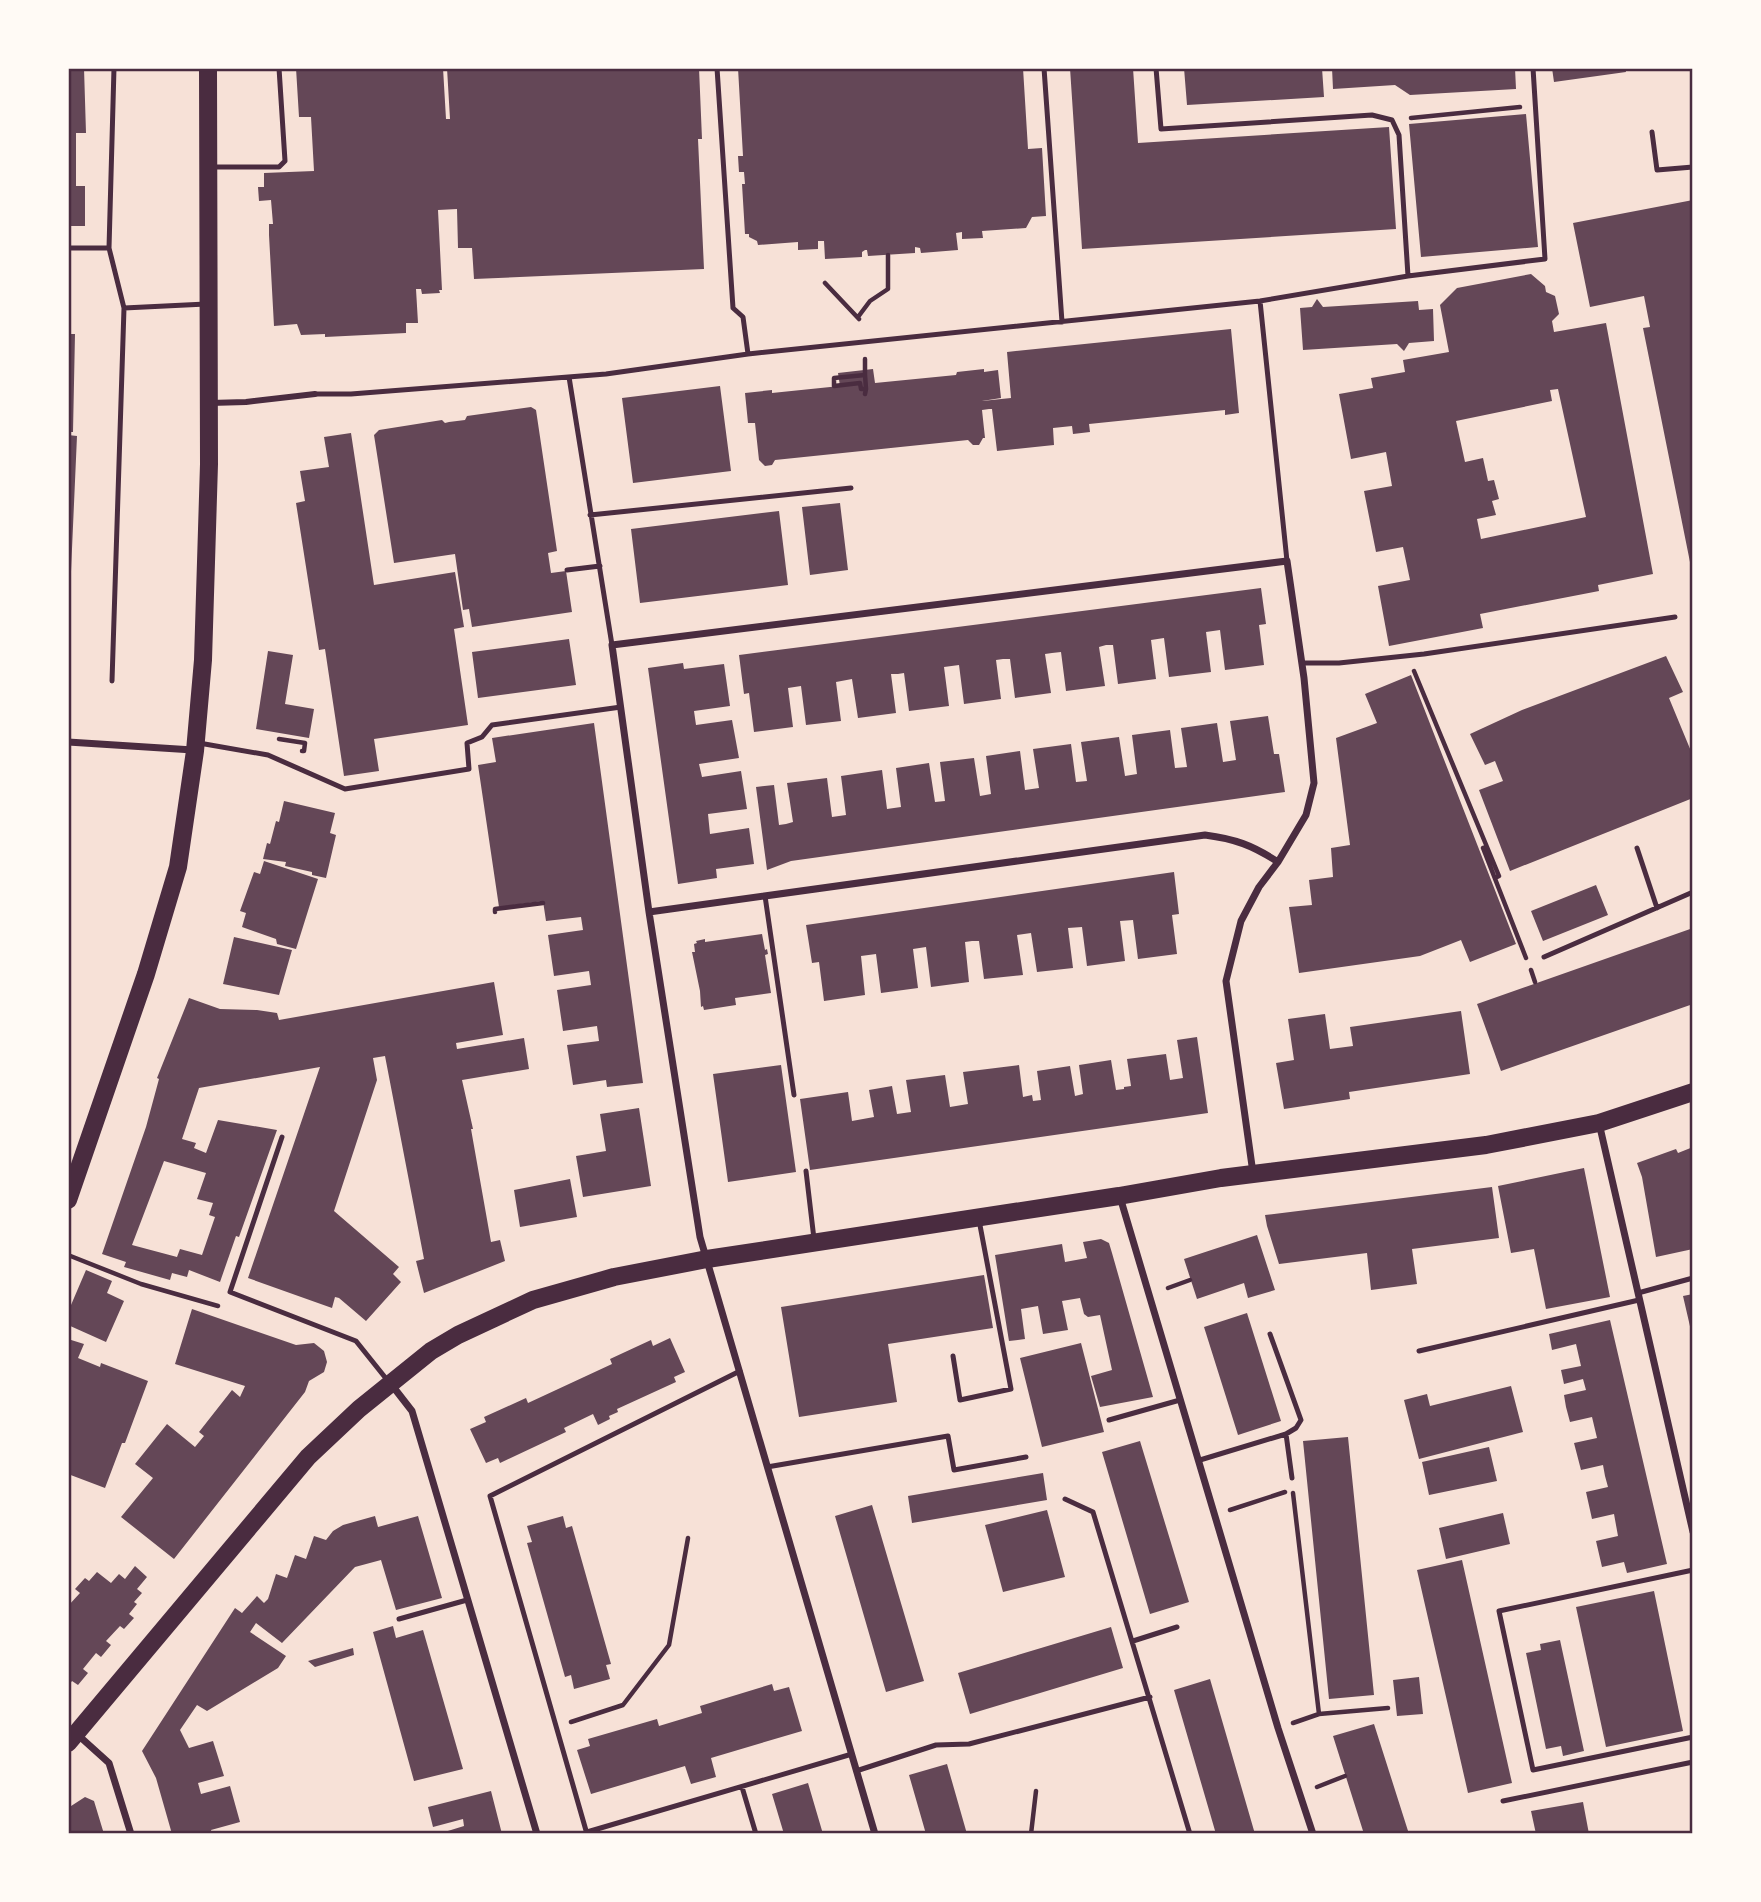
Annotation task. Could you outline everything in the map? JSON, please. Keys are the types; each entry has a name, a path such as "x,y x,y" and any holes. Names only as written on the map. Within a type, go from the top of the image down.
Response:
{"main road":[{"path":"68,1200 146,974 178,867 196,747 203,660 210,403 208,68"},
{"path":"73,1739 308,1457 390,1383 431,1351 458,1335 533,1300 614,1278 707,1259 1221,1178 1486,1145 1599,1123 1693,1092"}],"street":[{"path":"210,403 316,394"},
{"path":"875,1834 700,1237 649,912 612,645 1287,561 1314,783 1306,815 1278,862 1259,887 1241,921 1226,981 1253,1176"},
{"path":"68,742 196,747"},
{"path":"649,912 1205,835 1233,839 1257,848 1278,862"},
{"path":"1599,1123 1693,1532"},
{"path":"1119,1196 1278,1728 1313,1834"},
{"path":"390,1383 412,1411 537,1834"},
{"path":"73,1739 109,1763 131,1834"}],"lane":[{"path":"112,681 124,308 109,248 114,68"},
{"path":"208,167 279,167 285,161 279,68"},
{"path":"718,68 733,308 743,317 748,354"},
{"path":"1044,68 1062,322"},
{"path":"1156,68 1161,129 1372,115 1392,120 1399,135 1408,276"},
{"path":"316,394 351,394 569,377 748,354 1260,301 1408,276 1545,259 1533,68"},
{"path":"1652,132 1657,170 1693,167"},
{"path":"68,247 109,248"},
{"path":"1260,301 1287,561"},
{"path":"124,308 209,304"},
{"path":"569,377 612,645"},
{"path":"590,514 851,488"},
{"path":"567,570 600,566"},
{"path":"1301,663 1339,663 1424,654 1675,617"},
{"path":"196,747 268,755 345,789 469,769 467,743 482,737 492,725 621,707"},
{"path":"1637,848 1657,908"},
{"path":"1544,957 1693,892"},
{"path":"765,897 794,1095"},
{"path":"282,1137 230,1292 356,1341 390,1383"},
{"path":"806,1171 815,1242"},
{"path":"953,1356 960,1400 1011,1389 979,1217"},
{"path":"1419,1351 1638,1296 1693,1278"},
{"path":"1200,1460 1286,1434 1296,1428 1301,1420 1270,1334"},
{"path":"740,1371 490,1496 587,1833 852,1754"},
{"path":"1109,1420 1180,1399"},
{"path":"1286,1434 1292,1478"},
{"path":"767,1467 948,1436 954,1469 1026,1457"},
{"path":"1065,1499 1093,1512 1190,1834"},
{"path":"1693,1570 1499,1611 1533,1770 1693,1737"},
{"path":"399,1619 467,1600"},
{"path":"1133,1641 1177,1627"},
{"path":"856,1771 936,1745 969,1744 1150,1697"},
{"path":"1503,1801 1693,1762"},
{"path":"742,1787 756,1834"}],"path":[{"path":"1392,120 1536,105"},
{"path":"858,317 870,300 888,289 888,255"},
{"path":"825,283 858,317 861,325"},
{"path":"865,349 865,375 865,392 860,383 834,386 834,378 865,375"},
{"path":"1413,669 1499,876 1495,878 1535,982"},
{"path":"495,912 495,909 543,903"},
{"path":"68,1255 141,1284 219,1306 230,1292"},
{"path":"1168,1288 1190,1280"},
{"path":"1215,1514 1300,1489"},
{"path":"1293,1490 1319,1714 1388,1709"},
{"path":"556,1726 624,1704 669,1645 688,1538"},
{"path":"1300,1793 1345,1776"},
{"path":"1031,1834 1036,1791"}],"building":[{"path":"68,68 84,68 86,133 76,133 76,186 85,186 85,226 68,226"},
{"path":"296,68 443,68 446,119 450,119 447,68 699,68 702,139 698,139 704,269 474,279 472,248 458,248 457,209 438,210 442,290 439,290 440,293 422,294 421,289 416,289 418,323 406,323 406,333 325,337 325,334 301,335 297,324 274,326 269,235 269,224 273,224 271,200 259,201 258,187 264,187 264,173 314,171 311,117 299,117"},
{"path":"738,68 1023,68 1028,149 1042,148 1046,216 1032,217 1026,228 982,231 983,238 962,239 962,232 956,233 958,250 921,253 920,248 915,247 915,253 868,256 865,250 862,257 825,259 824,241 818,241 818,249 798,250 798,242 758,245 749,234 745,234 742,184 745,184 744,172 739,172 738,156 743,156"},
{"path":"1070,68 1133,68 1138,143 1389,127 1396,229 1082,249"},
{"path":"1184,68 1322,68 1324,97 1187,105"},
{"path":"1332,68 1515,68 1516,89 1410,95 1395,85 1333,89"},
{"path":"1552,68 1625,68 1626,72 1554,82"},
{"path":"1526,114 1538,247 1421,257 1409,124"},
{"path":"1693,200 1692,572 1643,328 1650,327 1644,296 1590,307 1573,223"},
{"path":"1531,274 1545,286 1546,292 1555,296 1559,314 1552,321 1554,332 1606,323 1653,574 1598,585 1599,591 1480,614 1483,628 1389,646 1378,586 1410,580 1403,547 1376,552 1364,491 1392,486 1386,452 1351,459 1339,394 1373,388 1371,378 1405,372 1403,360 1449,352 1440,305 1457,288","holes":["1558,389 1586,517 1481,539 1477,519 1496,515 1492,501 1499,499 1494,480 1488,481 1483,458 1465,462 1456,421 1552,401 1550,390"]},
{"path":"1317,299 1323,307 1418,301 1419,310 1433,309 1434,341 1409,343 1404,351 1397,344 1303,350 1300,308 1312,307"},
{"path":"1231,329 1239,413 1225,415 1225,410 1089,424 1090,432 1073,434 1072,426 1053,428 1054,445 997,451 992,409 989,409 982,410 985,438 979,445 973,445 968,440 775,460 772,465 765,466 759,460 755,423 748,423 745,393 840,386 838,373 873,369 875,383 956,375 957,372 984,369 984,372 998,370 1001,398 982,401 1011,398 1007,352"},
{"path":"68,334 75,334 73,432 68,432"},
{"path":"720,386 731,471 633,483 622,398"},
{"path":"531,407 536,410 557,551 548,553 551,573 566,571 572,612 472,627 469,609 463,610 455,554 394,563 374,435 379,430 442,420 445,423 465,420 467,416"},
{"path":"351,433 374,585 455,572 464,627 454,629 468,725 374,739 379,771 344,776 325,649 319,650 296,503 305,501 300,471 329,467 324,437"},
{"path":"68,435 77,436 70,594 68,594"},
{"path":"840,503 848,570 810,575 802,507"},
{"path":"779,511 788,585 640,603 631,529"},
{"path":"1261,588 1266,624 1259,625 1264,665 1225,670 1220,630 1206,632 1211,672 1169,677 1164,638 1151,640 1156,679 1118,684 1113,645 1106,645 1099,647 1105,686 1066,691 1061,652 1052,653 1045,654 1051,693 1015,698 1010,659 1003,659 996,660 1001,699 964,704 959,665 944,667 949,706 909,711 904,673 891,674 896,713 858,718 852,679 836,682 841,721 806,725 801,686 788,688 793,727 754,732 749,693 744,694 739,655"},
{"path":"569,639 576,685 478,698 472,652"},
{"path":"268,651 293,655 285,704 314,709 309,738 256,729"},
{"path":"1666,656 1683,692 1669,698 1693,756 1693,798 1510,871 1479,790 1503,781 1495,761 1485,765 1470,734 1522,710"},
{"path":"683,663 684,669 724,664 730,706 694,711 696,725 732,720 739,758 699,764 702,777 741,771 747,809 708,814 710,834 749,828 754,864 716,869 717,878 678,884 648,668"},
{"path":"1411,675 1516,944 1470,962 1461,940 1420,956 1299,973 1289,907 1312,905 1309,880 1333,877 1331,848 1350,845 1336,738 1377,723 1365,694"},
{"path":"1268,716 1274,754 1279,754 1285,792 791,861 767,870 756,787 774,785 779,825 793,822 787,783 827,778 832,817 846,815 841,776 882,770 887,809 901,807 896,768 929,763 935,802 945,801 940,762 974,758 980,796 991,794 986,756 1020,751 1025,790 1039,788 1033,749 1071,744 1076,782 1087,781 1081,742 1119,737 1125,776 1137,774 1132,735 1170,730 1175,768 1187,767 1181,728 1217,723 1223,762 1236,760 1230,721"},
{"path":"594,723 643,1083 607,1087 606,1080 573,1085 567,1045 599,1041 597,1026 563,1031 557,990 591,985 589,971 554,976 548,935 583,930 581,917 546,921 543,901 499,907 478,765 496,762 492,738"},
{"path":"284,801 335,813 330,833 336,835 326,878 285,866 286,862 263,859 276,821 279,822"},
{"path":"264,861 318,879 296,949 277,944 276,939 242,927 246,913 240,911 254,872 260,874"},
{"path":"1174,872 1179,914 1172,915 1177,954 1138,959 1133,920 1120,921 1125,961 1087,966 1082,927 1068,928 1073,968 1037,972 1031,933 1017,935 1023,975 984,979 979,941 972,941 965,942 969,982 931,987 926,947 913,949 918,988 881,993 876,954 861,956 865,995 824,1001 819,962 812,963 806,925"},
{"path":"1596,885 1608,915 1543,941 1531,911"},
{"path":"1693,928 1693,1004 1501,1071 1477,1004"},
{"path":"762,934 768,954 765,955 771,993 735,998 736,1005 704,1010 703,1006 701,1007 692,952 695,952 696,941"},
{"path":"234,937 292,950 279,995 223,984"},
{"path":"494,982 503,1035 456,1043 457,1049 524,1038 529,1069 462,1080 473,1129 491,1242 500,1240 505,1261 424,1293 416,1261 424,1259 385,1056 373,1058 377,1080 334,1211 399,1267 393,1274 401,1282 366,1321 339,1298 335,1297 332,1308 248,1278 320,1067 199,1088 182,1139 196,1143 194,1148 206,1153 218,1120 277,1130 220,1282 189,1270 187,1277 172,1273 170,1280 124,1267 126,1262 102,1254 146,1127 159,1079 157,1078 189,998 220,1009 277,1013 279,1020","holes":["164,1161 206,1173 197,1199 213,1203 209,1215 215,1217 202,1255 180,1249 177,1257 132,1245"]},
{"path":"1461,1011 1470,1074 1349,1092 1350,1099 1284,1109 1276,1063 1294,1060 1288,1019 1325,1014 1330,1049 1353,1046 1350,1027"},
{"path":"1197,1037 1208,1113 810,1170 800,1099 848,1092 852,1121 874,1117 869,1090 892,1086 897,1114 911,1112 906,1080 945,1075 950,1107 968,1104 963,1072 1019,1065 1023,1097 1032,1095 1033,1101 1041,1100 1037,1071 1070,1066 1075,1096 1083,1094 1079,1065 1111,1060 1116,1090 1124,1089 1131,1086 1127,1059 1166,1054 1170,1080 1183,1078 1177,1040"},
{"path":"781,1065 796,1172 728,1182 713,1074"},
{"path":"639,1108 651,1186 583,1197 576,1156 606,1151 600,1114"},
{"path":"1693,1147 1693,1249 1656,1257 1642,1177 1637,1163 1676,1149 1678,1153"},
{"path":"1584,1168 1610,1297 1546,1309 1534,1249 1511,1253 1498,1186"},
{"path":"570,1179 577,1217 520,1227 514,1190"},
{"path":"1492,1187 1499,1238 1412,1249 1417,1284 1371,1290 1367,1253 1279,1264 1265,1215"},
{"path":"1257,1235 1275,1290 1248,1298 1244,1283 1197,1299 1184,1259"},
{"path":"1101,1239 1109,1243 1153,1397 1100,1407 1091,1376 1112,1370 1100,1315 1088,1317 1084,1314 1080,1298 1062,1301 1068,1330 1043,1334 1038,1306 1021,1309 1025,1339 1009,1341 995,1255 1062,1244 1065,1262 1087,1258 1083,1242"},
{"path":"86,1270 112,1281 107,1293 124,1301 106,1342 68,1325 68,1312"},
{"path":"984,1275 993,1328 888,1344 897,1402 799,1417 781,1307"},
{"path":"1693,1294 1693,1335 1692,1335 1683,1296"},
{"path":"192,1309 296,1345 314,1343 324,1351 327,1362 324,1372 309,1381 305,1392 174,1559 121,1517 153,1478 135,1464 167,1424 195,1447 204,1436 199,1432 232,1390 240,1397 245,1386 175,1364"},
{"path":"1247,1313 1281,1421 1238,1435 1204,1327"},
{"path":"1610,1320 1667,1564 1627,1573 1624,1562 1602,1567 1596,1541 1618,1536 1614,1514 1592,1519 1586,1492 1608,1487 1603,1465 1581,1470 1574,1443 1597,1438 1592,1417 1570,1422 1566,1407 1564,1395 1586,1390 1583,1379 1564,1384 1561,1370 1581,1366 1576,1344 1552,1350 1549,1334"},
{"path":"670,1338 685,1372 674,1377 676,1382 617,1409 618,1412 609,1416 610,1419 598,1425 593,1414 564,1428 566,1432 500,1463 498,1458 486,1463 470,1429 486,1422 484,1417 526,1398 528,1403 612,1364 610,1359 651,1340 653,1346"},
{"path":"68,1339 84,1344 78,1358 100,1367 101,1363 148,1381 105,1488 68,1474"},
{"path":"1081,1343 1104,1432 1042,1447 1020,1358"},
{"path":"1511,1386 1523,1432 1419,1459 1404,1400 1427,1394 1430,1406"},
{"path":"1348,1437 1374,1695 1329,1699 1303,1441"},
{"path":"1140,1441 1189,1602 1150,1614 1102,1452"},
{"path":"1489,1447 1497,1481 1429,1495 1422,1462"},
{"path":"1043,1473 1047,1500 912,1523 908,1496"},
{"path":"872,1505 924,1681 886,1692 835,1516"},
{"path":"1047,1510 1065,1577 1003,1592 985,1525"},
{"path":"1503,1513 1510,1544 1446,1559 1439,1528"},
{"path":"375,1516 378,1527 418,1516 442,1598 396,1610 381,1560 355,1567 282,1643 256,1623 250,1632 286,1656 278,1668 207,1711 197,1705 180,1730 189,1748 213,1741 224,1776 198,1783 201,1794 230,1786 240,1822 211,1830 212,1834 172,1834 156,1778 142,1751 235,1608 242,1613 257,1596 264,1603 268,1599 276,1574 287,1578 295,1555 306,1559 314,1536 326,1540 333,1531 343,1525"},
{"path":"563,1516 566,1528 572,1526 611,1664 606,1665 610,1679 574,1689 571,1675 565,1677 527,1543 532,1542 527,1526"},
{"path":"1462,1560 1512,1783 1468,1793 1417,1570"},
{"path":"135,1566 147,1577 137,1589 142,1593 129,1614 134,1618 124,1629 120,1626 106,1641 111,1645 101,1657 96,1653 83,1669 88,1673 78,1685 72,1681 68,1686 68,1606 80,1593 75,1589 85,1578 89,1581 97,1572 111,1583 119,1574 125,1579"},
{"path":"1654,1591 1683,1731 1606,1747 1576,1607"},
{"path":"393,1626 396,1638 423,1630 463,1769 414,1781 373,1632"},
{"path":"1111,1627 1123,1668 970,1714 958,1673"},
{"path":"1560,1640 1584,1751 1563,1756 1561,1746 1546,1749 1526,1653 1541,1650 1540,1644"},
{"path":"353,1648 354,1655 315,1667 308,1661"},
{"path":"1419,1677 1423,1714 1397,1716 1393,1680"},
{"path":"1210,1679 1255,1834 1216,1834 1174,1690"},
{"path":"772,1684 774,1691 789,1687 802,1731 711,1758 716,1777 691,1784 685,1766 591,1794 577,1750 590,1746 588,1739 657,1719 659,1726 702,1713 700,1706"},
{"path":"1374,1724 1409,1834 1364,1834 1333,1736"},
{"path":"947,1764 967,1834 926,1834 909,1775"},
{"path":"808,1783 823,1834 784,1834 772,1794"},
{"path":"491,1791 502,1834 438,1834 464,1826 463,1819 433,1827 428,1807"},
{"path":"85,1797 94,1801 104,1834 68,1834 68,1808"},
{"path":"1583,1802 1589,1834 1536,1834 1531,1811"}]}
